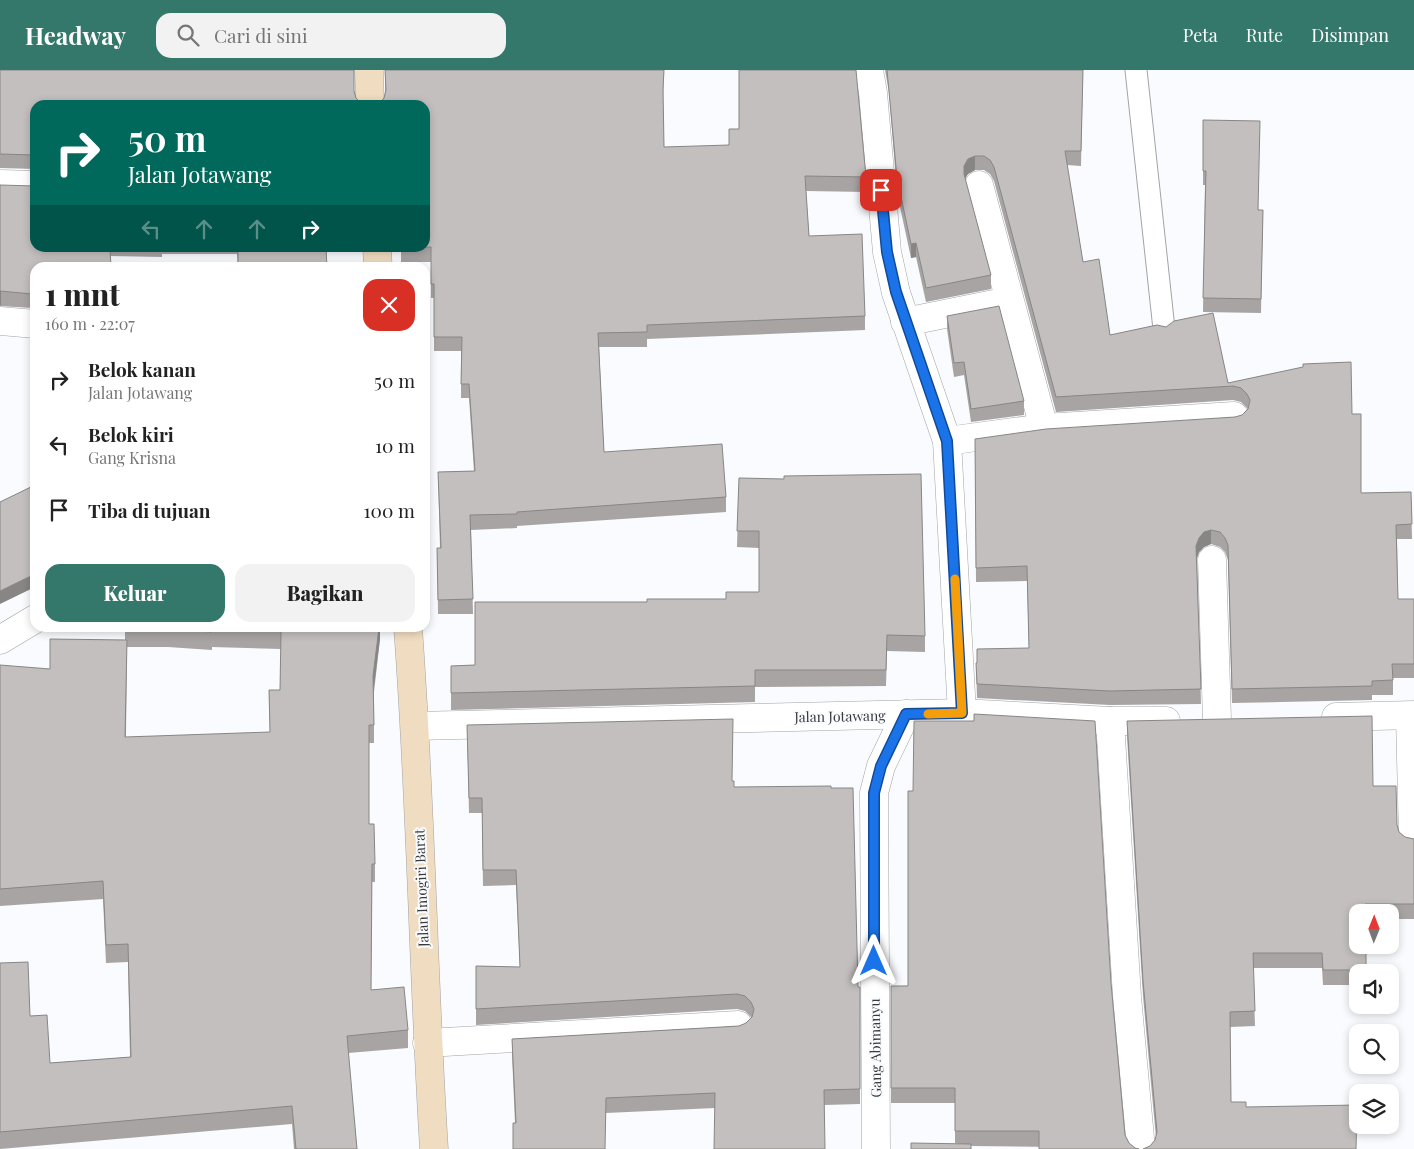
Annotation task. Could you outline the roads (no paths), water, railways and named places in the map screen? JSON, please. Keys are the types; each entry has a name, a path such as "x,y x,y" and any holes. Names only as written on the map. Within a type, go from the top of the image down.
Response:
{"main road":[{"path":"369,70 370,100"},
{"name":"Jalan Imogiri Barat","path":"408,632 415,726 427,1043 434,1149"}],"street":[{"path":"869,70 873,93 887,252 905,322 947,441 962,713"},
{"path":"0,184 30,185"},
{"path":"979,185 1044,428"},
{"path":"905,322 1010,301"},
{"path":"0,321 30,324"},
{"path":"947,441 1044,428 1234,416"},
{"path":"1212,560 1217,720"},
{"path":"0,640 30,622"},
{"name":"Jalan Jotawang","path":"415,726 962,713 1110,721 1246,720"},
{"name":"Gang Abimanyu","path":"876,1149 874,793 881,766 906,714"},
{"path":"1313,718 1412,716 1412,839"},
{"path":"1110,721 1127,997 1141,1149"},
{"path":"427,1043 738,1025"}],"lane":[{"path":"1136,70 1164,329"}]}
